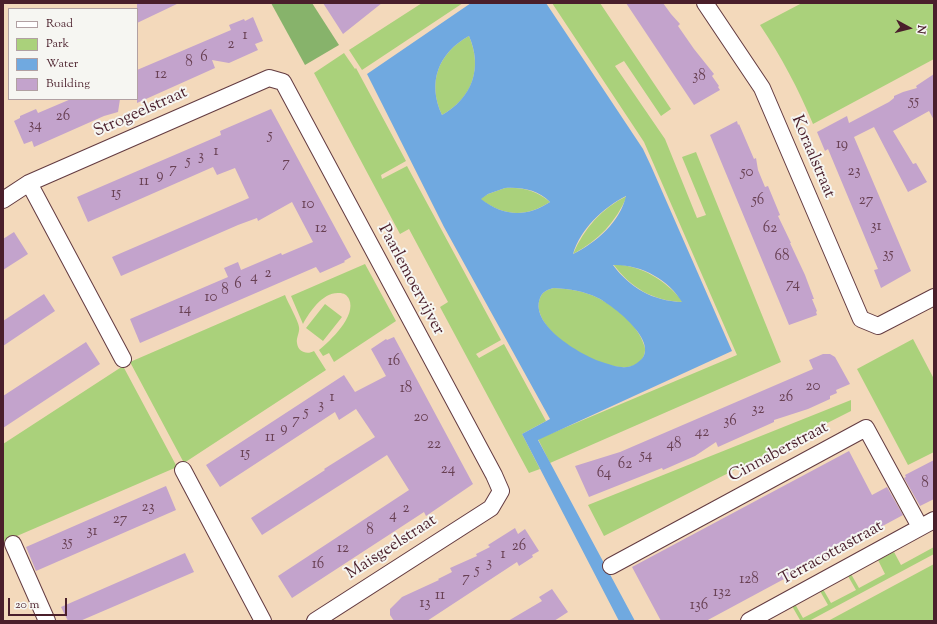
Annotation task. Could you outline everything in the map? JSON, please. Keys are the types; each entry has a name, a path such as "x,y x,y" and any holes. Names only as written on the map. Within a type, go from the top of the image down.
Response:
{"street":[{"name":"Koraalstraat","path":"705,3 762,88 861,319 878,326 934,297"},
{"name":"Strogeelstraat","path":"3,200 29,183 269,78"},
{"name":"Paarlemoervijver","path":"269,78 283,82 494,475 501,491 491,508"},
{"path":"29,183 123,359"},
{"name":"Cinnaberstraat","path":"611,566 866,428 927,523"},
{"path":"183,470 264,621"},
{"name":"Maisgeelstraat","path":"315,621 491,508"},
{"name":"Terracottastraat","path":"749,621 927,523"},
{"path":"13,544 47,621"}],"green space":[{"path":"271,3 312,3 339,45 305,65"},
{"path":"422,3 463,3 362,70 349,50"},
{"path":"552,3 600,3 671,109 661,116 624,61 615,66 665,139 697,218 706,215 682,157 696,152 781,362 550,463 538,439 737,355 644,142"},
{"path":"802,3 934,3 934,59 813,124 789,73 760,25"},
{"path":"469,36 475,60 475,71 472,82 461,100 442,115 436,92 438,70 450,51 458,43"},
{"path":"344,53 355,69 356,68 406,161 381,175 382,179 407,166 501,340 476,354 479,358 504,344 546,421 522,434 540,469 529,473 440,307 448,302 409,229 400,234 314,73"},
{"path":"505,188 529,190 535,192 550,202 532,211 515,213 498,209 480,199 488,194"},
{"path":"627,196 612,222 605,230 582,249 573,254 588,227 610,206"},
{"path":"365,264 396,321 334,362 329,353 323,356 319,350 341,328 346,320 350,306 349,299 345,294 341,293 333,294 322,299 313,308 303,324 291,296"},
{"path":"613,264 624,265 652,275 661,280 683,302 662,299 644,292 627,280"},
{"path":"554,288 582,292 598,298 612,306 626,317 637,330 645,347 644,356 642,359 637,364 632,366 612,366 576,351 556,336 548,327 539,308 542,294 547,290"},
{"path":"285,295 298,324 299,329 297,341 299,349 306,353 314,351 326,370 184,463 130,362"},
{"path":"325,304 342,317 323,341 306,328"},
{"path":"913,339 934,379 934,452 908,465 857,369"},
{"path":"123,366 177,467 3,542 3,444"},
{"path":"851,400 851,411 604,536 588,505"},
{"path":"934,547 934,554 809,621 798,621 800,620 792,606 795,604 803,618 828,605 820,591 823,589 831,603 856,590 848,576 851,574 859,588 885,574 878,560 894,552 901,565"},
{"path":"934,564 934,621 828,621"}],"water":[{"path":"471,3 546,3 643,149 732,351 538,440 635,621 619,621 522,434 550,419 444,227 367,74","holes":["469,36 475,59 475,71 472,81 461,100 442,115 436,92 438,70 443,60 458,43","505,188 518,188 535,192 550,202 532,211 523,213 506,212 489,205 481,199 488,194","626,196 619,214 613,223 591,244 573,254 587,227 609,206","613,265 633,267 652,274 669,286 682,302 652,296 635,287","560,288 582,292 598,298 615,309 634,327 641,337 645,347 644,356 637,363 629,367 614,366 596,360 560,339 550,329 543,319 539,309 541,296 544,292 550,289"]}],"building":[{"path":"137,3 179,3 138,23"},
{"path":"323,3 382,3 343,34"},
{"path":"626,3 663,3 680,24 678,26 694,49 714,74 712,76 720,90 694,105"},
{"path":"253,17 263,41 255,44 258,50 229,63 212,60 215,68 137,103 138,70 231,30 229,25 244,19 245,21"},
{"path":"934,74 934,120 929,111 893,131 913,164 916,163 927,182 908,192 874,127 854,137 911,271 881,288 874,270 878,269 828,149 825,151 817,132 847,116 849,123 889,102 894,98 894,96 917,88 916,86"},
{"path":"69,100 120,100 118,112 104,116 34,147 32,141 24,144 14,121 20,118 20,116 36,109 38,113"},
{"path":"271,109 351,257 344,261 345,262 320,273 316,267 140,343 130,319 228,277 224,268 238,262 241,270 281,253 282,255 313,242 292,202 258,221 257,218 238,225 121,276 112,257 249,198 235,168 217,175 213,167 88,222 77,197 221,135 220,131"},
{"path":"737,121 754,159 756,158 758,170 765,187 768,186 780,215 778,216 805,275 814,299 812,299 817,315 789,325 710,135"},
{"path":"14,232 28,254 3,270 3,239"},
{"path":"44,294 55,311 3,346 3,321"},
{"path":"394,337 473,484 426,516 424,512 292,598 278,576 409,490 387,455 262,535 251,518 375,437 356,409 339,420 335,412 220,487 206,465 344,375 355,392 386,376 371,349 386,339 387,340"},
{"path":"86,342 100,364 3,428 3,396"},
{"path":"823,354 830,354 835,357 850,384 836,390 837,393 830,396 830,399 808,409 774,420 774,422 718,447 716,442 695,456 663,470 662,468 589,497 575,466 620,452 813,369 809,360"},
{"path":"849,451 872,495 887,487 903,515 706,621 661,621 632,567"},
{"path":"934,460 934,499 920,506 904,478 906,477 905,475"},
{"path":"166,486 176,510 36,571 26,547"},
{"path":"515,528 518,534 525,529 539,551 532,555 533,557 519,566 517,562 427,621 394,621 390,615 390,609 402,597 439,580 438,579 452,572 450,568 477,556 476,554 490,547 488,545"},
{"path":"185,553 194,572 80,621 68,621 61,607"},
{"path":"552,589 568,612 554,621 508,621 542,601 539,597"}]}
